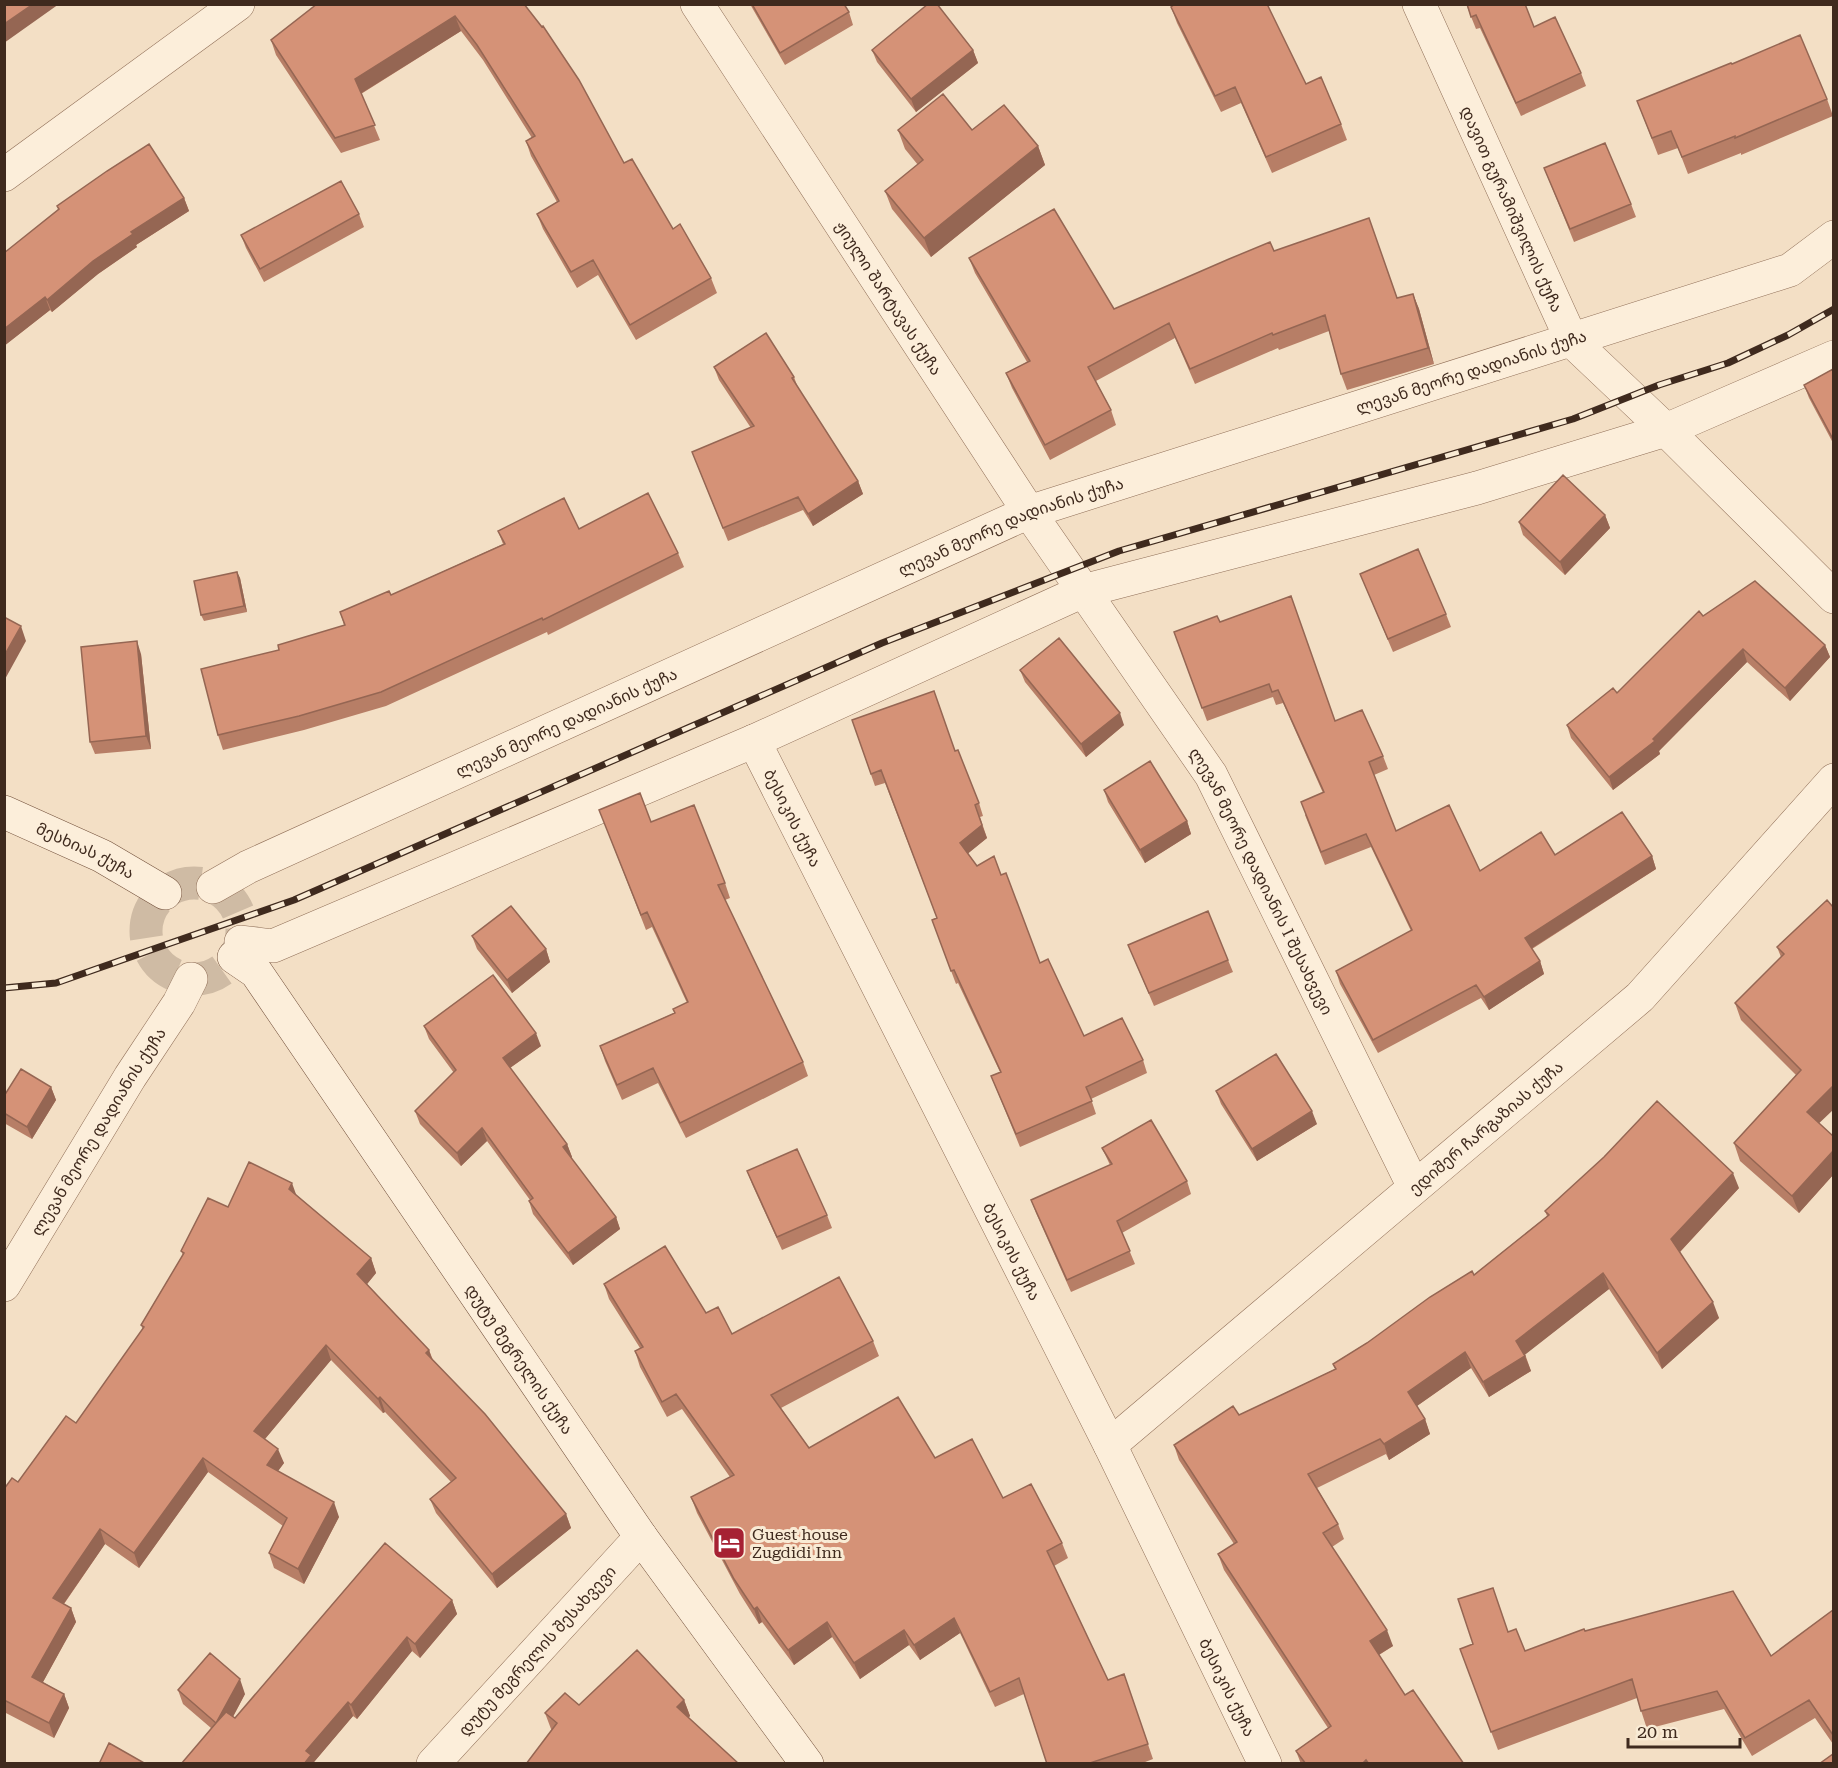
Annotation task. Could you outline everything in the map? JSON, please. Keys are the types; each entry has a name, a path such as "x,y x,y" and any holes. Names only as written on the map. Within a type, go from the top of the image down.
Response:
{"street":[{"path":"4,175 238,4"},
{"name":"ჟიული შარტავას ქუჩა","path":"697,4 1083,591"},
{"name":"დავით გურამიშვილის ქუჩა","path":"1419,4 1572,341 1666,430 1833,597"},
{"name":"ლევან მეორე დადიანის ქუჩა","path":"213,887 248,867 1029,512 1790,270 1833,237"},
{"path":"754,741 1083,591 1477,488 1666,430 1833,357"},
{"name":"ლევან მეორე დადიანის I შესახვევი","path":"1083,591 1210,775 1414,1187"},
{"name":"დუტუ მეგრელის ქუჩა","path":"754,741 273,946 237,950 256,972 641,1537 807,1764"},
{"name":"ბესიკის ქუჩა","path":"754,741 1110,1445 1265,1764"},
{"name":"ედიშერ ჩარგაზიას ქუჩა","path":"1110,1445 1640,997 1833,780"},
{"name":"მესხიას ქუჩა","path":"4,812 102,856 165,892"},
{"name":"ლევან მეორე დადიანის ქუჩა","path":"4,1285 191,980"},
{"name":"დუტუ მეგრელის შესახვევი","path":"433,1764 641,1537"}],"building":[{"path":"4,4 33,4 4,24"},
{"path":"317,4 524,4 543,26 579,80 624,163 632,159 673,229 680,224 711,278 630,325 593,260 571,272 537,214 559,201 526,141 535,136 477,45 455,16 355,79 375,125 335,138 271,40"},
{"path":"752,4 844,4 849,12 780,53"},
{"path":"928,4 937,4 973,50 911,99 872,50"},
{"path":"1175,4 1267,4 1306,84 1321,77 1341,124 1266,157 1235,87 1215,96 1171,7"},
{"path":"1467,4 1525,4 1534,27 1555,17 1581,73 1516,103 1476,15 1471,17"},
{"path":"1800,35 1827,99 1735,138 1735,136 1682,157 1671,131 1652,138 1637,101"},
{"path":"943,94 972,130 1004,105 1038,146 924,238 885,191 923,160 898,130"},
{"path":"1605,143 1631,204 1570,229 1544,168"},
{"path":"149,144 184,198 131,232 133,234 93,261 47,300 45,297 4,329 4,253 59,209 57,206"},
{"path":"341,181 359,214 260,269 241,235"},
{"path":"1054,209 1114,309 1270,242 1274,251 1369,218 1397,298 1413,294 1428,348 1341,374 1325,315 1273,335 1272,333 1190,369 1169,323 1088,367 1111,410 1045,445 1006,373 1030,361 969,258"},
{"path":"766,333 858,481 808,514 798,497 723,528 692,452 754,426 714,367"},
{"path":"1833,369 1833,439 1804,385"},
{"path":"1563,475 1605,515 1560,562 1519,522"},
{"path":"648,493 678,553 543,620 542,618 381,692 299,716 218,735 201,669 279,650 278,645 345,625 340,612 389,591 391,595 505,544 498,531 564,498 579,529"},
{"path":"1418,549 1446,614 1388,639 1360,574"},
{"path":"237,572 244,606 201,615 194,581"},
{"path":"1755,581 1825,645 1785,688 1743,649 1653,739 1655,741 1609,777 1567,725 1613,688 1617,693 1699,611 1703,616"},
{"path":"1291,596 1335,721 1362,710 1383,756 1369,762 1396,831 1449,805 1480,871 1541,832 1555,855 1622,812 1652,856 1525,938 1540,961 1484,997 1476,985 1373,1040 1336,971 1412,930 1366,834 1321,852 1301,802 1324,792 1278,690 1272,692 1269,684 1202,708 1174,632 1217,616 1220,622"},
{"path":"4,617 21,626 4,656"},
{"path":"1059,638 1120,713 1081,744 1020,670"},
{"path":"137,641 146,736 90,742 81,647"},
{"path":"934,691 955,751 958,750 979,803 975,805 982,825 960,843 977,866 994,856 1001,875 1006,873 1040,963 1048,959 1084,1036 1122,1018 1143,1060 1086,1087 1092,1101 1016,1134 991,1076 1001,1072 954,970 951,971 932,920 937,918 881,770 871,774 852,720"},
{"path":"1150,761 1187,821 1140,850 1104,790"},
{"path":"640,793 651,822 694,805 725,883 718,885 803,1062 680,1123 653,1068 617,1085 600,1046 675,1013 673,1009 688,1002 647,912 641,915 599,810"},
{"path":"1827,900 1833,907 1833,1086 1807,1112 1833,1136 1833,1151 1792,1196 1734,1143 1801,1070 1735,1003 1784,954 1777,947"},
{"path":"511,906 546,949 507,980 472,936"},
{"path":"1208,911 1228,960 1149,993 1128,945"},
{"path":"493,975 536,1033 503,1058 567,1144 563,1147 616,1217 568,1253 529,1201 533,1198 482,1128 457,1153 415,1111 456,1070 424,1026"},
{"path":"1276,1054 1312,1111 1252,1149 1216,1091"},
{"path":"21,1069 51,1087 27,1127 4,1113 4,1096"},
{"path":"1657,1101 1733,1173 1671,1239 1713,1302 1657,1353 1603,1273 1516,1341 1525,1356 1483,1382 1465,1352 1408,1392 1425,1419 1384,1444 1380,1439 1308,1474 1338,1524 1323,1533 1387,1630 1370,1641 1405,1695 1413,1690 1464,1764 1369,1764 1366,1760 1362,1764 1306,1764 1296,1751 1331,1726 1218,1554 1237,1542 1174,1445 1233,1406 1239,1415 1336,1369 1333,1364 1367,1343 1430,1297 1472,1271 1474,1275 1549,1215 1545,1211 1604,1157"},
{"path":"1151,1120 1187,1181 1117,1221 1130,1251 1067,1280 1031,1200 1112,1164 1102,1148"},
{"path":"797,1149 827,1215 777,1237 747,1171"},
{"path":"249,1162 292,1183 289,1189 371,1258 357,1274 429,1350 426,1353 485,1414 566,1514 492,1574 430,1499 456,1478 380,1397 378,1399 326,1345 254,1431 278,1449 267,1465 334,1502 298,1569 269,1553 287,1518 203,1458 134,1553 100,1529 53,1598 71,1608 32,1677 64,1694 49,1723 4,1700 4,1489 12,1478 18,1482 66,1416 76,1423 144,1327 141,1325 184,1253 181,1251 208,1198 228,1207"},
{"path":"665,1246 706,1313 718,1307 732,1334 839,1277 873,1341 771,1395 809,1448 898,1397 935,1458 972,1439 1003,1498 1031,1484 1062,1543 1047,1551 1108,1680 1124,1674 1148,1744 1087,1764 1047,1764 1019,1678 990,1692 954,1618 914,1645 904,1630 854,1663 827,1622 788,1650 757,1607 754,1609 734,1579 691,1497 734,1475 676,1394 662,1402 635,1351 643,1347 604,1284"},
{"path":"385,1543 452,1600 415,1644 407,1637 351,1705 348,1702 306,1751 311,1755 304,1764 181,1764 226,1712 235,1718"},
{"path":"1493,1588 1508,1632 1516,1629 1525,1651 1584,1629 1585,1631 1733,1591 1771,1656 1833,1610 1833,1735 1809,1700 1745,1738 1717,1691 1641,1711 1632,1679 1491,1732 1460,1649 1473,1644 1458,1599"},
{"path":"637,1650 684,1700 677,1707 739,1764 526,1764 557,1723 545,1713 565,1693 579,1705"},
{"path":"210,1653 240,1679 216,1723 178,1690"},
{"path":"109,1743 146,1764 99,1764"},
{"path":"1833,1754 1833,1764 1819,1764"}],"tunnel":[{"path":"194,883 212,887 228,897 238,913 242,931 238,949 228,965 212,975 194,979 176,975 160,965 150,949 146,931 150,913 160,897 176,887 194,883"}],"railway":[{"path":"4,988 56,983 294,900 882,643 1119,551 1573,419 1659,385 1728,363 1788,335 1834,309"}],"place":[{"name":"Guest house Zugdidi Inn","path":"729,1543"}]}
